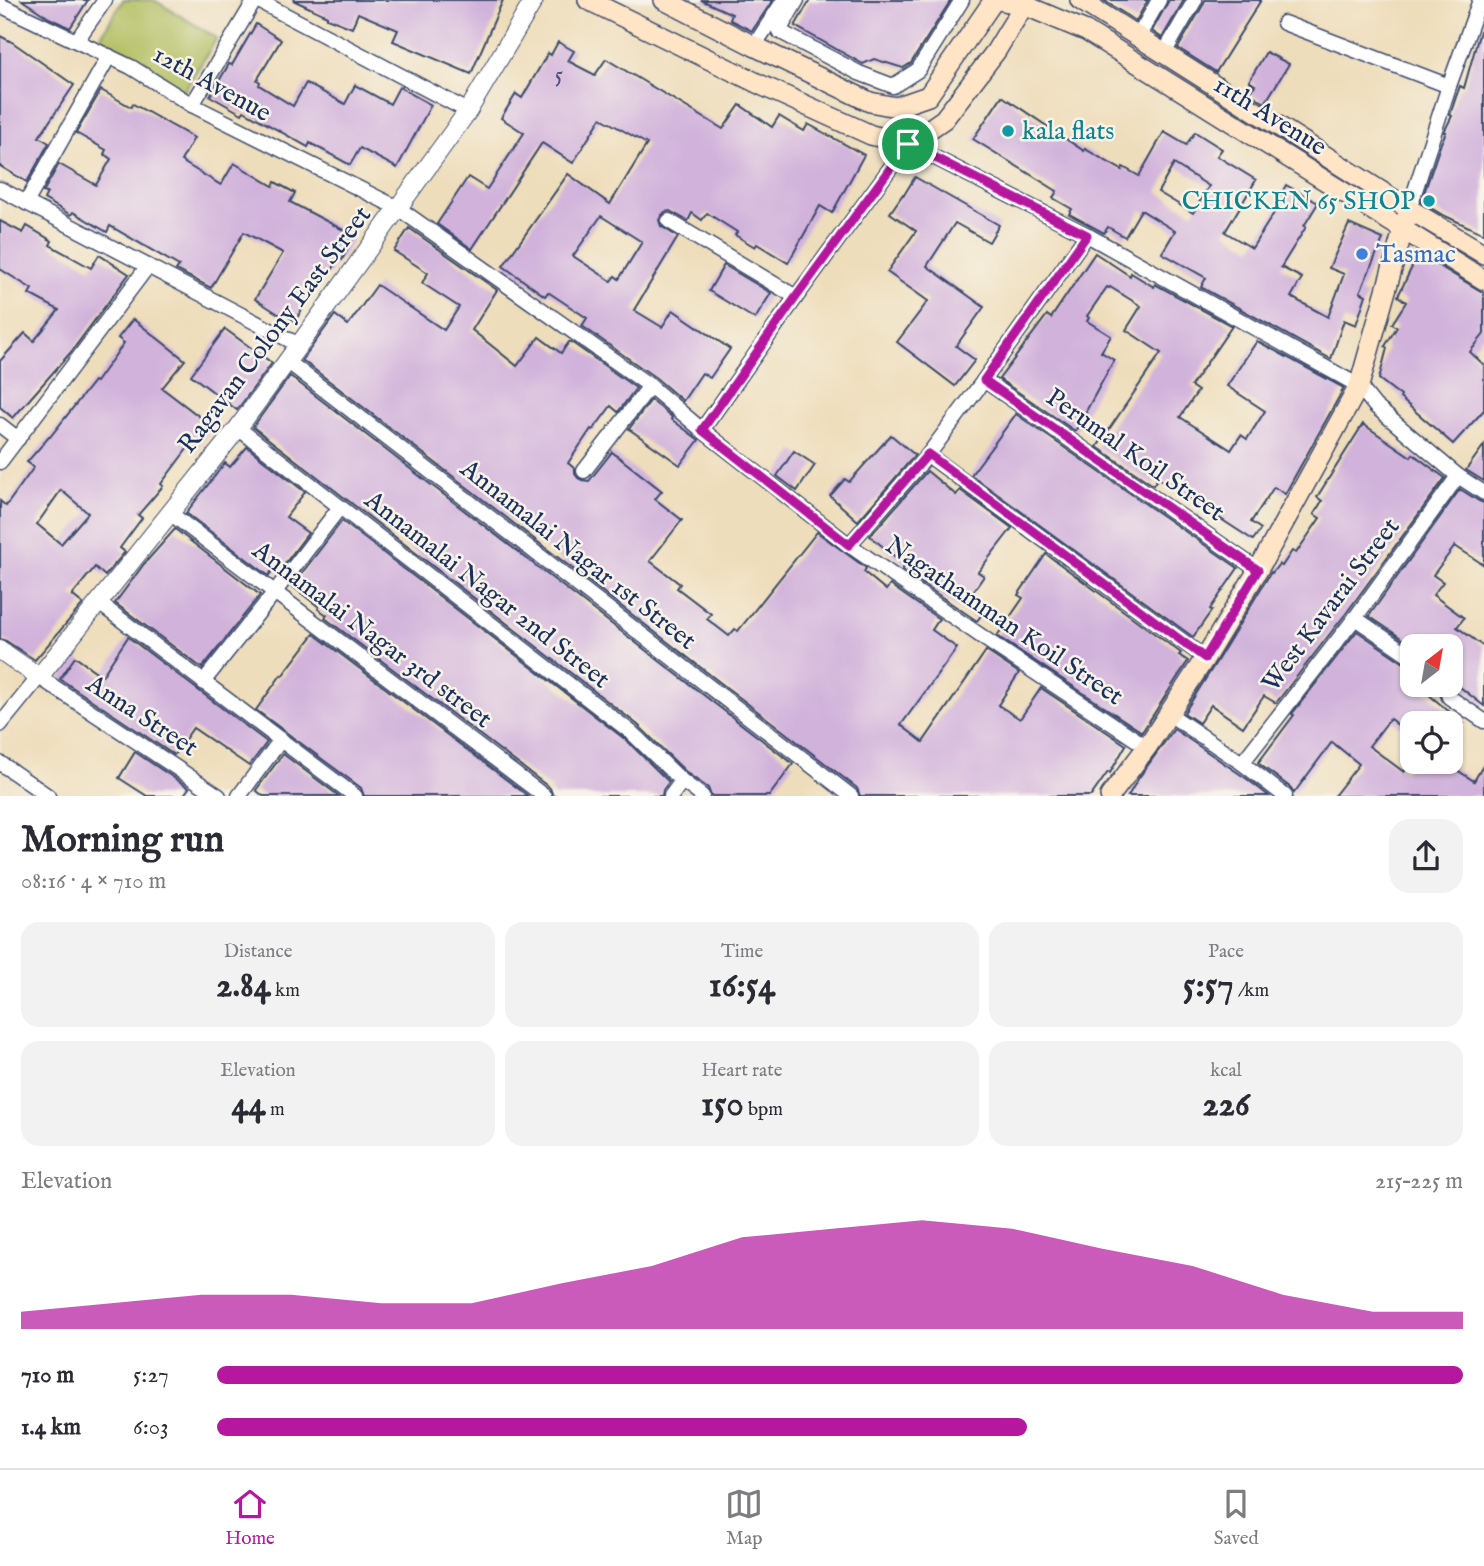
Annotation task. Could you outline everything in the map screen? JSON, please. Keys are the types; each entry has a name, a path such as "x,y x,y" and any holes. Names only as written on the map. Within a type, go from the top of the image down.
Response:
{"main road":[{"path":"588,0 761,85 871,135 908,144 944,119 996,51 1025,2"},
{"name":"11th Avenue","path":"664,0 870,102 896,107 928,96 996,0 1025,2 1086,31 1484,280"},
{"name":"11th Avenue","path":"1080,0 1166,49 1409,209 1484,254"},
{"path":"1110,796 1147,747 1205,658 1258,570 1359,386 1409,209"}],"street":[{"path":"77,40 105,0"},
{"path":"192,105 256,0 468,111"},
{"name":"Ragavan Colony East Street","path":"39,677 238,428 299,345 468,111 534,0"},
{"path":"754,46 783,0"},
{"path":"797,0 779,32 859,74 893,86 918,70 962,0"},
{"path":"1140,33 1160,0"},
{"path":"1166,49 1195,0"},
{"path":"1409,209 1480,0"},
{"name":"12th Avenue","path":"0,5 131,67 192,105 398,208 650,386"},
{"path":"1284,23 1449,86"},
{"path":"26,203 109,56"},
{"path":"849,92 859,74"},
{"path":"702,430 908,144 1087,235 1359,386 1375,406 1458,476 1484,492"},
{"path":"0,189 299,345"},
{"path":"669,221 796,297"},
{"path":"849,545 928,454 1087,235"},
{"path":"0,462 148,266"},
{"name":"Annamalai Nagar 1st Street","path":"287,361 845,792"},
{"name":"Perumal Koil Street","path":"984,380 1258,570"},
{"path":"584,471 650,386"},
{"name":"Nagathamman Koil Street","path":"650,386 849,545 1147,747"},
{"path":"0,425 18,439"},
{"name":"Annamalai Nagar 2nd Street","path":"238,428 632,733 682,781 702,796"},
{"path":"928,454 1205,658"},
{"name":"West Kavarai Street","path":"1242,763 1355,618 1458,476"},
{"path":"203,682 340,508"},
{"name":"Annamalai Nagar 3rd street","path":"170,513 544,796"},
{"path":"99,603 355,796"},
{"path":"1355,618 1400,649"},
{"path":"0,650 39,677 0,725"},
{"name":"Anna Street","path":"39,677 219,796"},
{"path":"1449,697 1484,721"},
{"path":"1169,713 1285,796"},
{"path":"239,796 280,741"},
{"path":"0,763 48,796"},
{"path":"671,796 682,781"}],"green space":[{"path":"123,0 154,0 217,38 183,93 98,41"}],"building":[{"path":"22,0 88,0 70,28"},
{"path":"293,0 503,0 471,74 393,41 398,30 358,13 352,28"},
{"path":"701,0 773,0 752,31 730,20 732,14"},
{"path":"810,0 951,0 911,63 903,68 874,59 863,64 795,26"},
{"path":"1103,0 1148,0 1136,21"},
{"path":"1169,0 1184,0 1162,38 1152,31"},
{"path":"1205,0 1261,0 1216,72 1178,48"},
{"path":"256,24 281,40 257,80 259,85 293,106 306,83 345,104 355,85 390,104 399,87 431,105 397,168 360,148 350,165 310,143 308,147 244,111 242,114 210,96"},
{"path":"1480,31 1484,31 1484,234 1421,202 1460,86 1464,88"},
{"path":"0,36 74,85 39,137 49,143 27,182 0,166"},
{"path":"558,42 574,51 568,61 595,75 606,59 723,129 740,105 772,127 779,116 804,131 808,124 864,155 832,213 820,206 788,263 757,244 755,247 735,235 737,232 707,213 702,220 692,213 688,221 670,211 661,216 661,226 678,237 634,310 662,327 673,310 730,349 710,378 702,373 683,401 656,378 582,326 587,318 548,292 545,296 503,266 568,174 610,204 647,144 601,118 573,163 542,143 472,249 437,224 468,177 487,189 524,133 501,118 516,94 522,98 548,53 551,55","holes":["601,216 642,242 619,279 615,276 611,281 573,256"]},
{"path":"1266,52 1289,64 1265,103 1250,93 1255,85 1249,81"},
{"path":"101,90 131,107 133,104 194,138 181,161 221,185 234,163 273,186 275,182 295,193 290,202 351,234 349,238 352,240 342,260 339,258 330,274 325,272 295,321 255,299 283,253 244,232 211,288 176,270 179,266 110,226 107,232 44,199 47,193 43,192 59,164 96,185 111,159 104,154 106,150 76,133"},
{"path":"1002,96 1084,151 1085,149 1122,170 1123,167 1139,176 1164,132 1186,145 1195,132 1222,149 1217,156 1256,180 1225,232 1252,248 1279,205 1276,203 1286,185 1318,203 1281,267 1302,278 1291,297 1328,317 1344,274 1329,268 1349,224 1383,239 1360,292 1366,295 1356,325 1344,320 1331,359 1201,287 1206,278 1162,253 1175,231 1141,210 1125,237 1108,227 1104,233 1069,214 1072,209 1053,198 1057,191 973,139","holes":["1174,164 1209,186 1193,213 1158,192"]},
{"path":"915,177 999,225 989,242 955,223 927,266 984,307 956,346 975,360 955,386 897,342 928,301 887,272 916,231 890,213"},
{"path":"0,221 23,233 27,226 52,241 50,245 91,268 99,255 129,274 71,352 13,418 0,407 0,361 25,333 34,341 59,310 29,294 32,289 0,269"},
{"path":"409,228 497,290 472,330 517,366 539,337 561,353 571,342 636,388 618,412 611,406 593,430 591,429 568,463 575,469 578,478 589,481 612,452 662,491 655,499 682,520 650,561 680,584 677,588 711,614 707,619 729,636 735,629 738,631 817,532 866,568 864,572 886,590 890,585 939,619 932,630 957,648 901,725 923,742 986,651 1019,673 998,705 1020,719 1041,688 1126,745 1110,773 1108,772 1091,796 860,796 857,788 302,360 335,315 348,325 377,285 444,330 459,307 422,283 428,273 394,251"},
{"path":"1095,253 1130,276 1131,273 1154,287 1155,284 1232,326 1191,386 1198,391 1180,417 1231,450 1241,435 1247,439 1265,411 1227,386 1257,341 1344,388 1285,494 1274,487 1251,522 1261,529 1253,540 1158,478 1153,485 1097,447 1161,353 1126,330 1141,306 1107,287 1087,316 1087,321 1111,336 1101,352 1114,360 1085,413 1087,414 1075,431 999,379 1047,315 1051,318"},
{"path":"1416,256 1429,260 1484,293 1484,334 1470,352 1484,365 1484,410 1453,444 1379,379 1387,348 1385,346 1397,327 1392,324 1406,302 1398,296"},
{"path":"724,265 771,293 755,319 709,291"},
{"path":"133,319 185,360 162,388 213,427 196,449 190,445 161,484 163,486 138,515 142,518 120,548 125,552 105,576 95,567 72,595 83,604 35,660 0,639 0,501 6,506 34,467 27,462 94,381 96,382 124,343 118,338","holes":["61,490 88,513 61,544 37,524"]},
{"path":"225,329 272,363 237,410 191,375"},
{"path":"290,376 793,764 769,796 711,796 708,788 688,774 638,725 253,427"},
{"path":"651,400 699,440 680,465 629,429"},
{"path":"1016,414 1238,568 1193,637 971,475"},
{"path":"1363,424 1411,457 1413,454 1445,478 1347,612 1276,703 1264,696 1243,727 1211,705 1199,723 1184,713 1271,572 1279,564 1282,566 1292,551 1296,553 1320,518 1314,514 1322,501 1317,497"},
{"path":"891,435 915,455 858,521 830,496 845,479 849,482"},
{"path":"1484,445 1484,481 1466,470"},
{"path":"247,447 305,492 286,517 308,533 277,574 272,570 269,576 186,513 225,463 230,467"},
{"path":"794,451 815,465 797,491 777,476"},
{"path":"927,471 956,495 960,490 1012,528 978,572 984,576 968,599 985,610 977,621 902,570 905,565 870,536"},
{"path":"1460,489 1484,503 1484,565 1455,546 1433,575 1443,582 1433,595 1464,618 1457,627 1484,647 1484,706 1463,689 1463,634 1400,634 1400,637 1369,616"},
{"path":"342,521 626,740 669,782 662,796 553,796 550,788 325,618 327,615 318,609 319,607 292,586"},
{"path":"175,529 260,595 202,668 115,603"},
{"path":"1046,554 1181,653 1179,655 1188,661 1142,732 997,636 1023,598 1018,595"},
{"path":"1357,631 1400,660 1400,697 1432,697 1449,711 1400,711 1400,727 1390,719 1369,746 1400,769 1400,774 1463,774 1474,781 1484,764 1484,796 1334,796 1359,764 1332,742 1294,793 1258,763 1294,715 1292,714"},
{"path":"314,634 528,796 364,796 361,788 256,710"},
{"path":"128,637 267,742 249,766 193,728 174,755 60,679 75,657 102,676"},
{"path":"1174,729 1247,779 1269,796 1128,796"},
{"path":"135,752 189,788 183,796 147,796 119,778"},
{"path":"283,754 339,796 263,796 256,790"}],"place":[{"name":"kala flats","path":"1008,131"},
{"name":"CHICKEN 65 SHOP","path":"1429,201"},
{"name":"Tasmac","path":"1362,254"}],"route":[{"path":"908,144 1087,235 984,380 1258,570 1205,658 928,454 849,545 702,430 908,144"}]}
